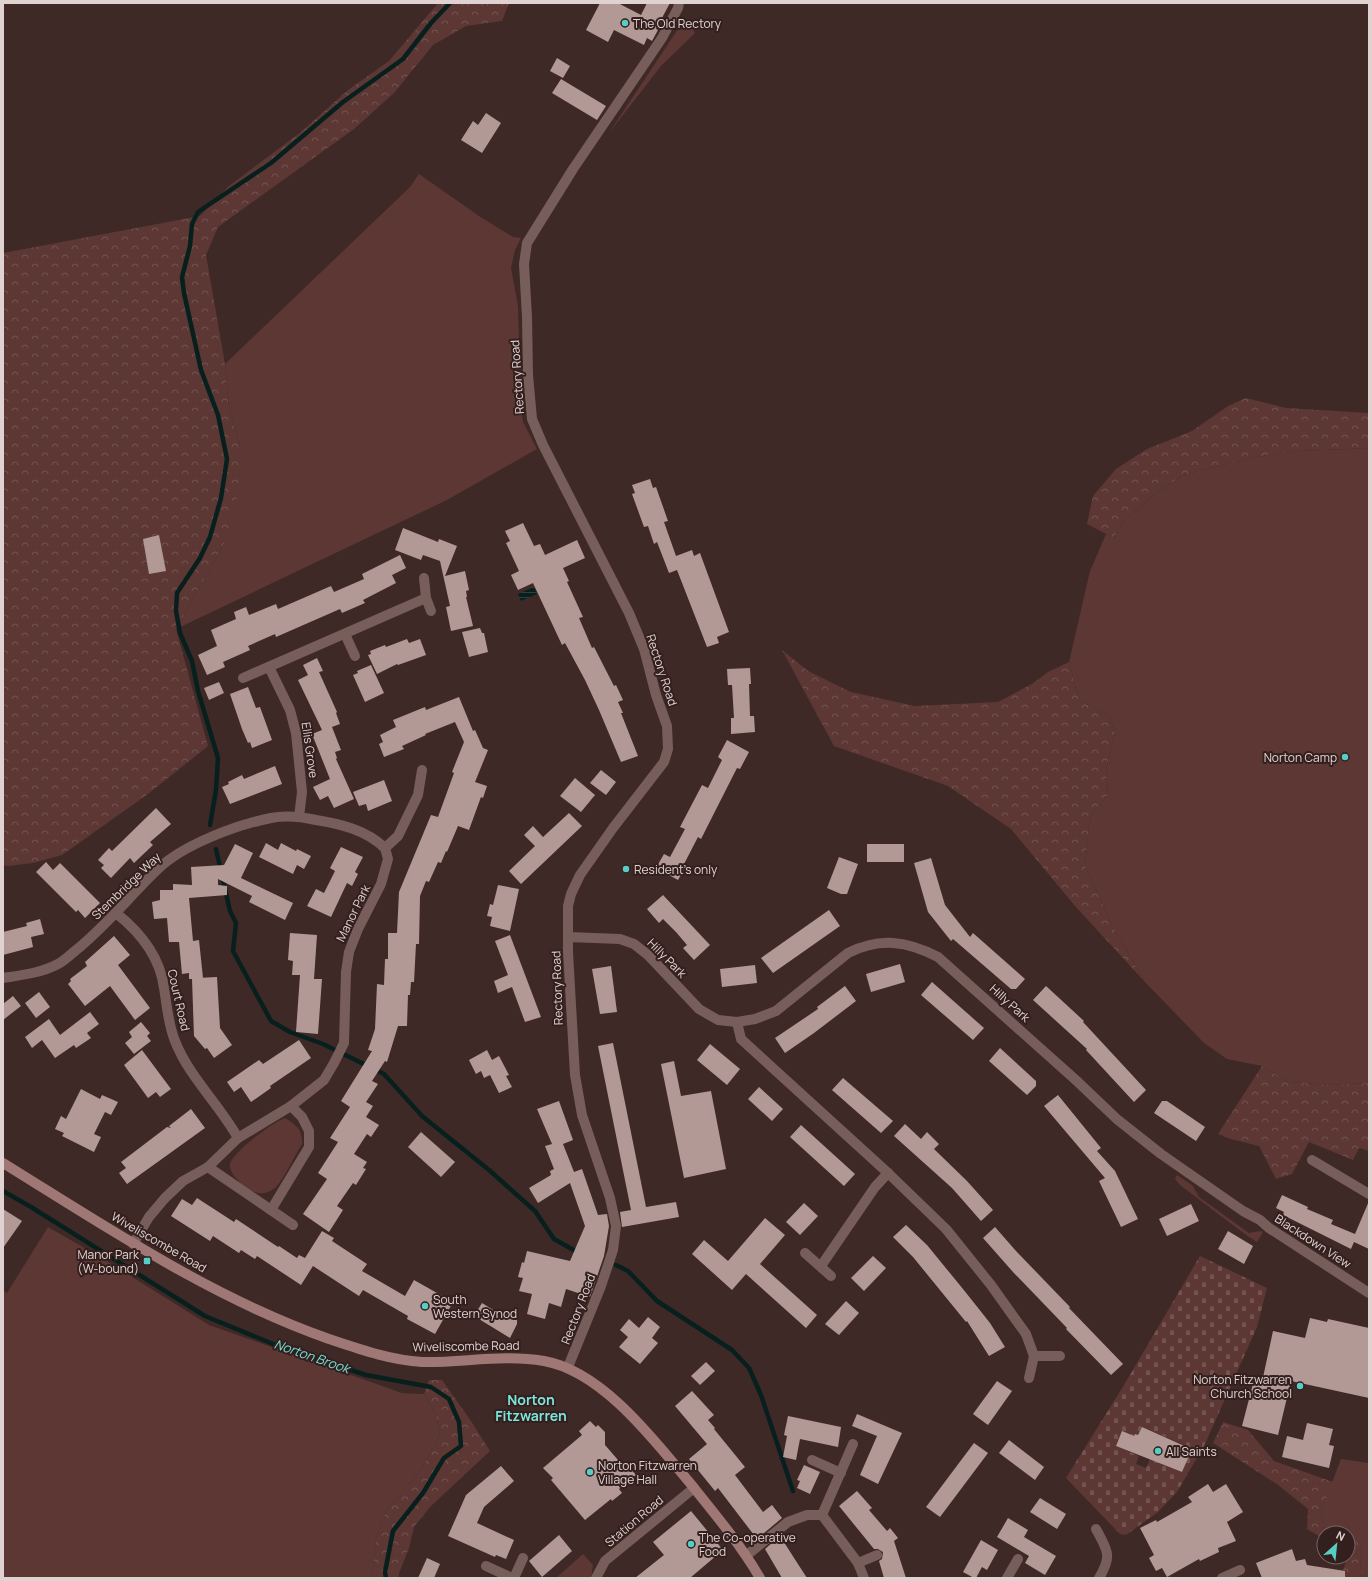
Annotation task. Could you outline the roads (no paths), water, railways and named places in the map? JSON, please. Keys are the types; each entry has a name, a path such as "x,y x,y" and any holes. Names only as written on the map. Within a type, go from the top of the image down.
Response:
{"main road":[{"name":"Wiveliscombe Road","path":"3,1163 133,1244 183,1273 246,1305 295,1326 363,1350 398,1359 421,1362 522,1358 544,1361 568,1367 592,1381 616,1401 658,1444 747,1555 760,1578"}],"street":[{"name":"Rectory Road","path":"568,1367 592,1312 608,1267 616,1226 610,1198 582,1115 575,1075 571,1032 568,906 571,894 580,875 613,828 664,762 668,749 667,726 656,695 644,649 629,613 543,445 532,419 528,375 524,264 527,243 573,169 662,38 678,8 678,3"},
{"path":"424,578 426,598 431,612"},
{"path":"244,678 426,598"},
{"path":"345,634 354,656"},
{"name":"Ellis Grove","path":"269,667 290,710 296,733 302,792 299,817"},
{"path":"385,848 398,836 418,795 422,770"},
{"name":"Stembridge Way","path":"3,978 29,974 58,964 89,940 158,869 184,850 230,830 272,818 299,817 331,822 357,830 374,838 385,848"},
{"name":"Manor Park","path":"133,1244 149,1217 165,1198 184,1181 208,1166 238,1138 291,1106 324,1080 344,1043 346,972 349,952 358,929 381,884 388,859 385,848"},
{"name":"Court Road","path":"116,913 143,939 151,951 157,963 164,986 168,1022 175,1042 186,1063 220,1108 238,1138"},
{"name":"Hilly Park","path":"568,937 620,939 634,944 648,955 698,1009 718,1020 736,1022 756,1019 776,1011 848,953 859,948 871,944 898,943 925,950 938,957 1078,1082 1118,1120 1161,1154 1242,1211"},
{"path":"736,1022 741,1039 946,1229 991,1285 1026,1334 1034,1356 1029,1378"},
{"path":"271,1210 309,1147 309,1131 302,1116 291,1106"},
{"path":"1312,1160 1369,1194"},
{"path":"208,1166 293,1225"},
{"path":"821,1266 875,1187 888,1174"},
{"name":"Blackdown View","path":"1242,1211 1260,1220 1269,1228 1368,1291"},
{"path":"805,1253 831,1276"},
{"path":"1034,1356 1060,1356"},
{"path":"822,1516 853,1444"},
{"path":"812,1460 841,1473"},
{"name":"Station Road","path":"596,1578 605,1562 694,1488"},
{"path":"747,1555 788,1522 807,1515 822,1516 858,1563 864,1578"},
{"path":"1096,1529 1108,1552 1106,1567 1099,1578"},
{"path":"858,1563 877,1555"},
{"path":"486,1566 513,1578 523,1558"},
{"path":"1007,1578 1018,1559"},
{"path":"1222,1578 1240,1570"}],"water":[{"path":"534,587 537,594 521,601 518,594"}],"waterway":[{"path":"210,825 216,790 218,758 198,691 192,661 180,633 176,611 177,593 200,558 210,537 221,498 227,459 218,415 201,370 184,293 182,277 190,246 192,224 198,212 271,163 343,102 403,59 431,23 450,3"},
{"path":"216,849 230,911 236,923 233,951 271,1021 290,1032 323,1044 384,1074 422,1116 489,1170 535,1211 554,1239 579,1253"},
{"name":"Norton Brook","path":"3,1191 205,1316 273,1344 366,1375 431,1387 449,1399 459,1422 461,1446 444,1458 423,1493 393,1531 385,1572 386,1578"},
{"path":"616,1265 628,1271 657,1301 732,1350 749,1368 761,1395 793,1491"}],"place":[{"name":"The Old Rectory","path":"625,23"},
{"name":"Norton Camp","path":"1345,757"},
{"name":"Resident's only","path":"626,869"},
{"name":"Manor Park (W-bound)","path":"147,1261"},
{"name":"South Western Synod","path":"425,1306"},
{"name":"Norton Fitzwarren Church School","path":"1300,1386"},
{"name":"All Saints","path":"1158,1451"},
{"name":"Norton Fitzwarren Village Hall","path":"590,1472"},
{"name":"The Co-operative Food","path":"691,1544"}],"district":[{"name":"Norton Fitzwarren","path":"531,1408"}]}
